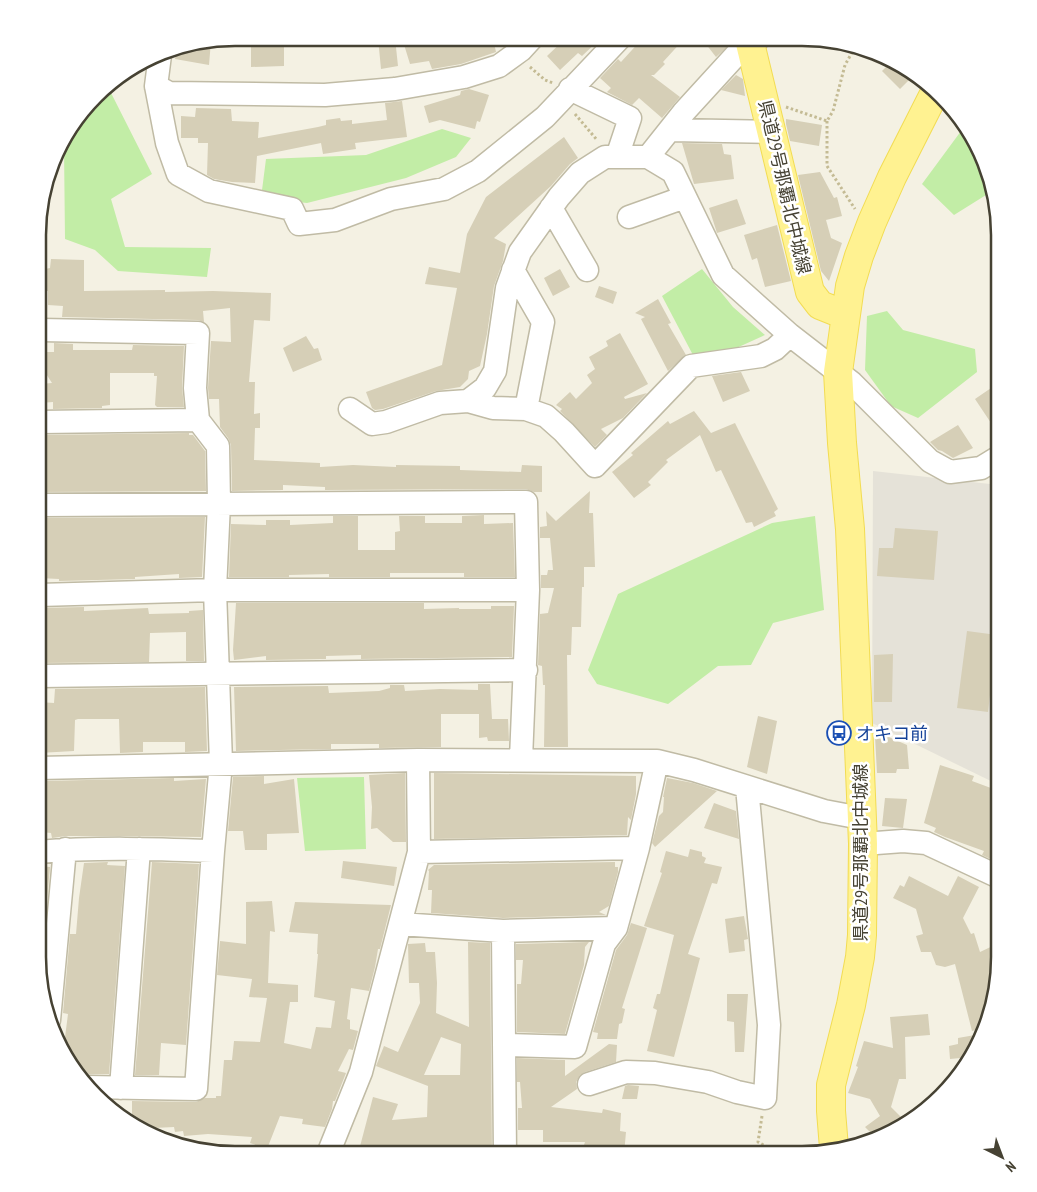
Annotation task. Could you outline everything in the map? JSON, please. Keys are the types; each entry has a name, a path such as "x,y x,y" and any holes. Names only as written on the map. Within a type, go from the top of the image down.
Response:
{"main road":[{"name":"県道29号那覇北中城線","path":"754,46 764,100 810,292 820,305 845,315"},
{"name":"県道29号那覇北中城線","path":"833,1143 830,1111 831,1085 851,1005 860,957 862,934 862,831 850,529 838,372 850,286 872,222 892,177 932,99"}],"street":[{"path":"156,86 169,93 335,94 395,89 464,78 499,66 519,46"},
{"path":"159,63 156,86 167,143 178,174 209,191 292,209 299,224 335,220 391,199 444,189 478,171 545,117 612,46"},
{"path":"648,157 683,113 736,55 747,46"},
{"path":"564,96 630,118 616,157"},
{"path":"671,130 772,132"},
{"path":"468,401 485,388 495,371 507,288 513,270 520,252 552,208 580,173 605,157 648,157 673,172 723,275 790,335 865,395 930,460 950,472 981,468 991,462"},
{"path":"629,217 685,197"},
{"path":"552,208 587,270"},
{"path":"513,270 543,322 526,409"},
{"path":"46,330 198,333 195,388 198,420 218,446 219,503 215,590 222,763 213,851 196,1089 99,1087"},
{"path":"350,409 372,424 386,422 440,403 468,401 493,408 526,409 546,416 564,432 595,466 691,366 761,356 775,349 790,335"},
{"path":"46,422 198,420"},
{"path":"46,505 526,502 528,590 521,759"},
{"path":"46,595 215,590 528,590"},
{"path":"46,676 526,670"},
{"path":"46,768 418,760 657,761 694,770 824,811 862,831 903,841 926,843 991,873"},
{"path":"331,1146 362,1072 419,852 418,760"},
{"path":"504,1045 575,1046 604,944 616,928 638,848 657,761"},
{"path":"589,1084 626,1072 654,1073 708,1082 737,1092 765,1098 769,1025 747,787"},
{"path":"419,852 638,848"},
{"path":"46,851 65,849 213,851"},
{"path":"51,998 65,849"},
{"path":"121,1088 139,849"},
{"path":"400,924 503,931 616,928"},
{"path":"503,931 505,1146"}],"path":[{"path":"521,46 545,80 564,96 599,143"},
{"path":"852,53 845,65 833,111 828,121 827,166 858,213 872,222"},
{"path":"764,100 828,121"},
{"path":"765,1098 758,1142 765,1146"}],"shaded area":[{"path":"873,471 991,484 991,781 872,723"}],"green space":[{"path":"111,93 152,174 111,199 125,247 211,248 207,277 118,271 95,250 65,239 64,156 85,120"},
{"path":"442,129 471,138 456,157 406,178 307,203 261,198 266,159 366,155"},
{"path":"960,132 981,174 986,195 954,215 922,184"},
{"path":"702,269 733,307 765,335 732,350 694,357 662,296"},
{"path":"887,311 903,330 975,349 977,372 918,418 891,406 865,370 867,316"},
{"path":"815,516 824,610 773,623 751,665 718,666 668,704 597,684 588,670 618,594 772,523"},
{"path":"364,777 366,849 305,851 297,778"}],"building":[{"path":"251,46 284,46 284,66 251,67"},
{"path":"379,46 396,46 398,66 381,69"},
{"path":"404,46 495,46 496,52 461,64 432,69 429,61 410,64"},
{"path":"558,46 593,46 582,56 578,53 560,70 547,56"},
{"path":"636,46 678,46 663,62 665,64 654,75 651,75 680,97 662,118 639,98 632,105 607,92 611,88 600,78 618,59 621,62"},
{"path":"707,46 728,46 716,57"},
{"path":"210,48 209,65 175,59 176,56"},
{"path":"886,67 909,80 900,89 882,71"},
{"path":"736,75 743,79 745,96 721,90"},
{"path":"469,89 489,95 480,122 477,121 475,129 440,120 429,123 424,106 460,95 461,91"},
{"path":"402,101 407,137 355,143 356,149 323,154 321,143 257,156 255,183 214,179 207,175 208,143 198,143 198,138 181,138 181,116 195,117 196,108 231,109 232,121 259,122 258,138 318,127 326,125 326,120 340,118 341,121 352,120 352,124 387,120 385,103"},
{"path":"786,119 822,125 819,146 790,141"},
{"path":"564,137 578,158 570,164 551,186 494,238 506,244 503,261 494,286 480,366 469,371 468,379 460,387 436,391 383,409 375,410 372,408 366,392 442,365 457,288 425,284 429,267 460,273 467,234 486,197"},
{"path":"682,143 722,144 724,154 731,155 734,179 694,184"},
{"path":"820,172 834,198 837,197 842,216 826,220 831,238 842,243 829,281 821,271 798,175"},
{"path":"737,199 746,224 717,233 709,208"},
{"path":"777,225 791,281 765,287 757,258 752,260 744,235"},
{"path":"51,259 84,260 84,291 165,290 165,292 271,293 270,321 254,320 249,382 255,382 254,414 260,413 260,428 255,428 254,460 320,463 320,467 353,465 396,467 396,465 460,466 460,470 521,472 522,465 542,466 542,492 526,489 325,490 325,487 283,485 283,490 232,491 231,445 220,427 219,399 209,399 208,388 211,341 231,342 230,308 203,311 204,322 198,320 62,317 63,306 48,305 46,269 50,268"},
{"path":"560,269 570,287 553,296 544,278"},
{"path":"599,286 617,292 613,304 595,297"},
{"path":"658,299 671,323 668,324 686,355 668,371 641,319 645,317 635,313"},
{"path":"620,333 648,384 624,397 625,399 647,393 623,418 601,429 607,435 595,447 560,411 562,409 556,405 570,392 576,399 592,383 587,375 595,369 589,357 608,346 606,341"},
{"path":"306,336 314,349 318,348 322,360 293,372 283,348"},
{"path":"54,343 73,344 73,350 132,350 133,345 184,346 182,387 184,407 157,407 155,405 157,376 154,376 154,373 110,373 110,405 102,406 102,408 53,409 53,402 46,403 46,384 52,383 46,374 46,352 54,352"},
{"path":"741,372 750,391 723,402 712,376"},
{"path":"991,388 991,423 975,399"},
{"path":"694,411 711,433 735,423 778,509 774,512 776,516 754,527 752,522 746,523 721,470 716,472 700,435 666,460 668,462 648,482 651,485 634,498 612,472 633,455 631,453 668,421 670,424"},
{"path":"958,425 973,448 953,458 938,450 930,442"},
{"path":"189,433 189,435 193,435 205,451 206,491 46,492 46,435"},
{"path":"590,491 589,513 593,513 595,567 584,567 581,627 572,627 571,655 567,655 568,747 544,747 545,685 543,685 542,666 538,665 540,614 548,613 554,588 541,588 541,575 547,575 548,570 553,570 550,538 540,538 540,527 547,526 546,511 556,521"},
{"path":"484,515 484,524 513,523 515,577 464,577 464,573 390,573 390,577 329,577 329,574 289,575 289,577 229,577 231,524 266,525 266,520 290,520 290,525 333,523 333,516 358,516 358,550 395,550 395,532 400,531 399,516 425,516 425,523 462,523 462,516"},
{"path":"205,517 202,577 179,578 179,574 135,577 135,579 59,581 59,579 46,578 46,518"},
{"path":"895,528 938,531 934,580 877,576 879,548 893,548"},
{"path":"236,603 424,603 424,609 491,609 491,606 514,606 512,657 361,659 361,655 326,656 326,659 266,660 266,656 234,660"},
{"path":"84,607 84,611 148,608 149,614 189,613 189,611 203,610 204,661 186,661 186,632 150,633 149,662 46,663 46,608"},
{"path":"967,631 991,634 991,686 988,712 957,708"},
{"path":"893,654 892,702 874,702 874,655"},
{"path":"478,684 490,684 492,719 508,719 509,741 488,741 487,737 479,738 479,714 441,714 441,747 379,748 379,744 331,744 331,749 236,751 234,687 328,686 329,693 379,691 390,688 390,685 404,685 405,691 440,689 478,690"},
{"path":"205,687 207,751 185,752 185,742 143,742 143,752 120,753 119,719 78,719 75,720 74,751 46,753 46,702 54,703 55,689"},
{"path":"758,716 777,721 767,774 747,767"},
{"path":"882,734 907,745 909,769 897,769 896,773 877,773 875,736"},
{"path":"940,765 974,776 972,781 991,788 991,859 982,855 984,851 934,832 936,828 924,823"},
{"path":"405,773 406,842 393,842 377,828 371,829 372,807 369,775"},
{"path":"434,773 636,776 636,794 631,820 628,817 627,835 434,839"},
{"path":"264,776 264,784 294,779 299,833 267,834 267,850 245,850 243,831 228,831 233,777"},
{"path":"174,778 174,781 206,779 201,837 66,836 52,838 51,833 46,832 46,781"},
{"path":"667,778 693,783 717,791 655,847 652,843 659,816 663,812 663,797"},
{"path":"885,798 907,799 903,828 882,826"},
{"path":"714,803 736,811 739,839 704,828"},
{"path":"690,849 702,852 702,856 706,858 704,863 722,867 717,884 712,883 688,954 700,958 674,1057 647,1051 657,1010 653,1008 657,994 660,994 674,935 644,926 662,873 660,872 666,851 688,857"},
{"path":"343,861 397,867 394,886 341,878"},
{"path":"108,862 107,865 125,866 109,1074 87,1074 65,1038 68,1014 63,1013 70,934 76,934 84,863"},
{"path":"152,862 199,864 186,1045 161,1043 159,1075 135,1075"},
{"path":"615,862 618,872 609,906 599,912 606,915 503,918 431,913 432,890 428,890 428,870 434,865"},
{"path":"46,867 50,867 46,911"},
{"path":"909,876 948,896 958,876 979,887 963,918 971,934 974,933 980,952 991,947 987,994 981,1018 976,1030 972,1031 955,964 945,967 936,965 931,952 921,952 916,936 923,934 916,909 893,898 900,885 904,887"},
{"path":"272,901 275,932 270,931 268,983 298,985 298,1002 290,1002 284,1043 311,1049 316,1027 331,1028 335,1001 314,997 318,934 289,932 295,902 391,905 380,949 378,949 369,991 351,988 347,1019 350,1020 350,1029 358,1031 353,1050 349,1049 338,1071 346,1073 335,1101 333,1101 325,1127 302,1124 303,1119 280,1116 268,1146 258,1146 250,1143 252,1137 208,1134 184,1136 183,1131 175,1132 174,1127 156,1128 132,1115 132,1101 196,1102 205,1098 221,1096 224,1060 232,1060 234,1041 260,1042 267,998 249,997 252,979 217,975 220,941 246,944 246,902"},
{"path":"744,916 748,939 744,940 745,951 729,953 725,919"},
{"path":"631,923 647,928 622,1008 625,1009 622,1023 619,1024 617,1039 597,1039 598,1033 593,1032 616,950 627,935"},
{"path":"468,942 490,943 492,1146 360,1146 373,1097 398,1104 392,1120 427,1117 428,1086 376,1066 384,1046 398,1052 420,1003 419,983 409,983 408,944 425,943 426,952 435,952 436,1013 469,1027","holes":["441,1037 461,1044 460,1075 424,1075"]},
{"path":"589,942 585,947 584,965 565,1034 517,1032 517,984 521,984 523,960 516,960 516,944"},
{"path":"727,994 748,994 744,1052 735,1052 734,1022 727,1021"},
{"path":"928,1014 930,1035 905,1037 906,1079 899,1079 891,1107 901,1117 871,1133 865,1127 880,1116 870,1099 848,1093 858,1067 856,1066 864,1041 893,1048 890,1017"},
{"path":"973,1035 961,1058 950,1059 949,1046 958,1044 958,1038"},
{"path":"609,1044 617,1045 616,1062 580,1075 576,1082 577,1089 551,1107 602,1113 603,1109 621,1113 620,1131 626,1132 625,1146 592,1146 584,1145 585,1142 543,1142 543,1130 518,1130 518,1108 522,1108 520,1082 517,1082 517,1058 565,1060 565,1076"},
{"path":"625,1086 639,1086 637,1099 622,1099"}],"place":[{"name":"オキコ前","path":"839,733"}]}
